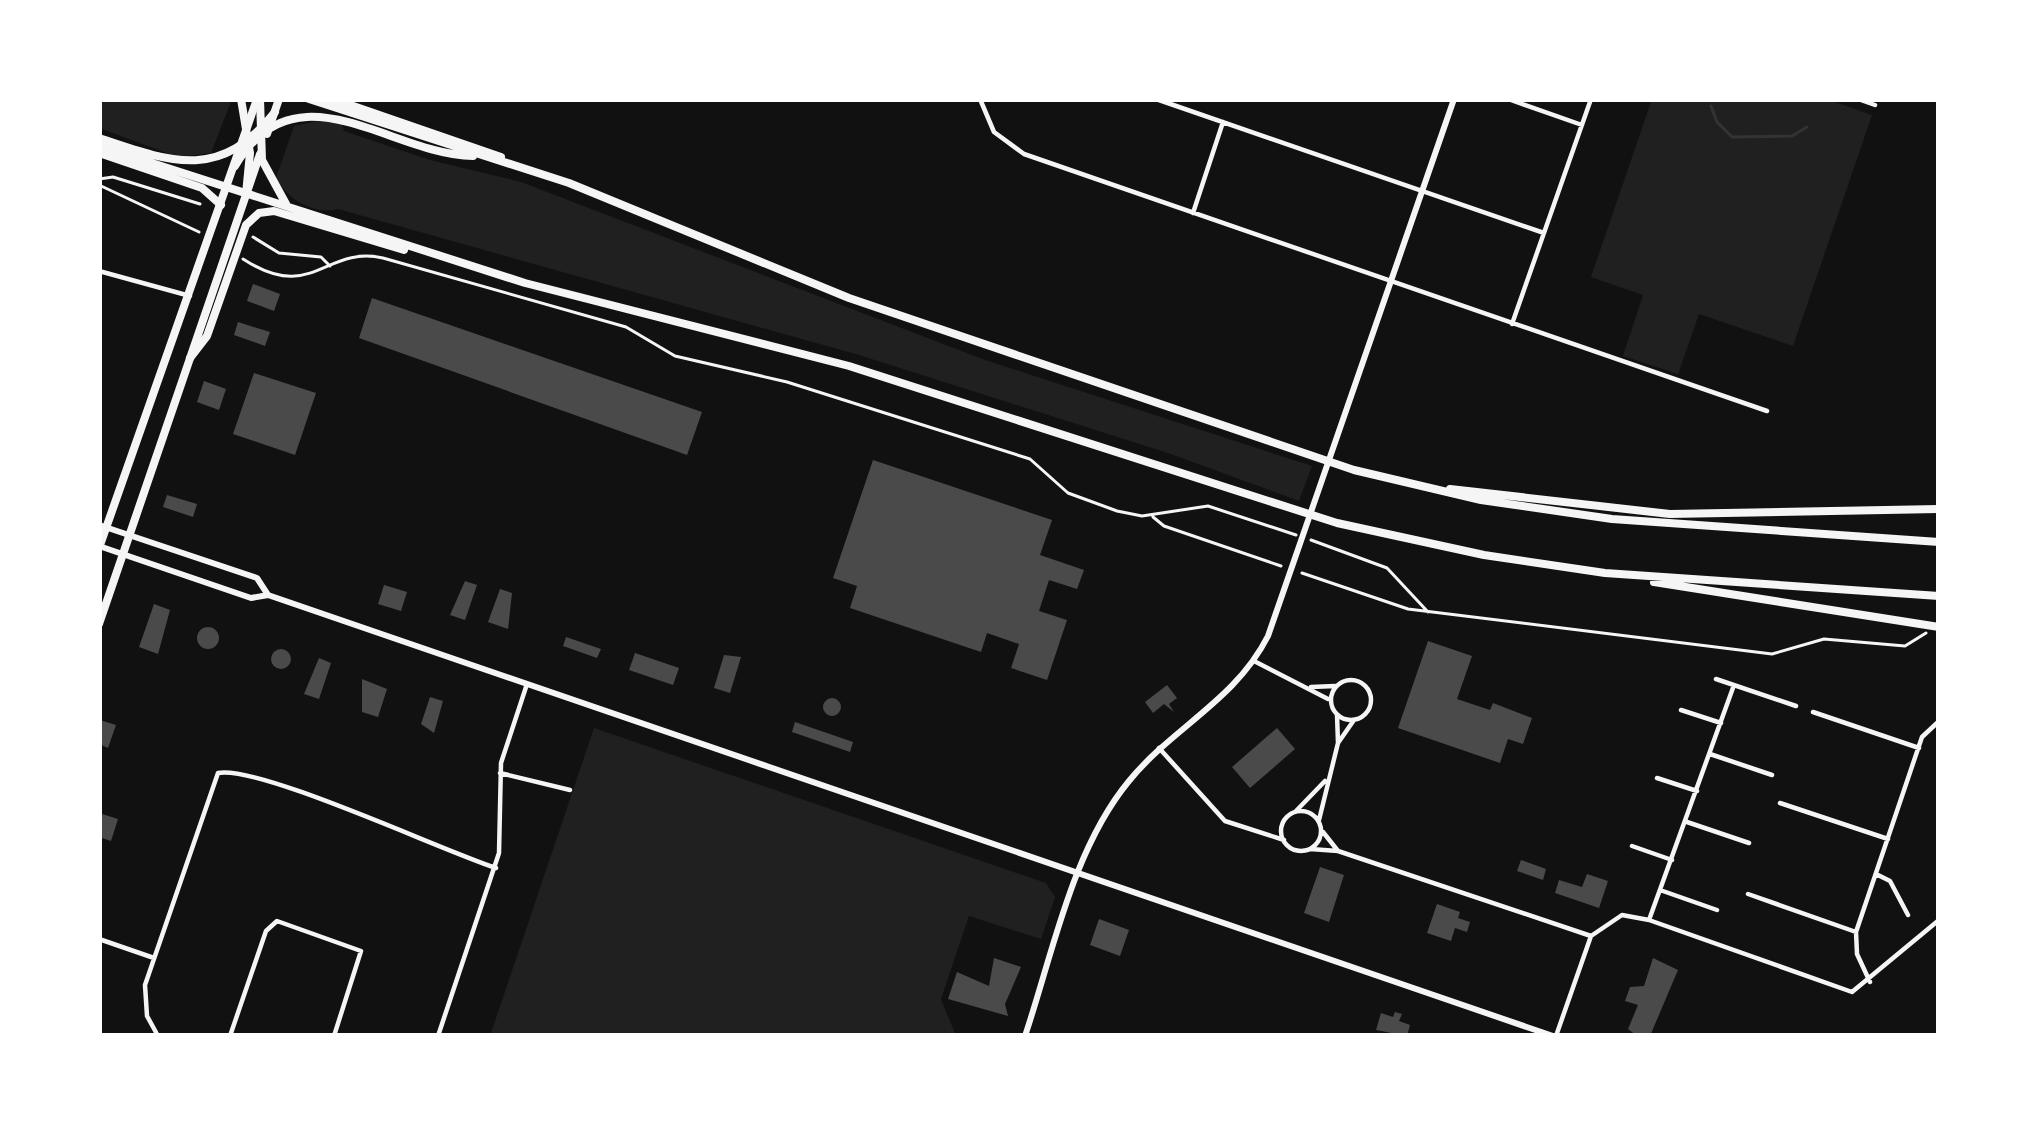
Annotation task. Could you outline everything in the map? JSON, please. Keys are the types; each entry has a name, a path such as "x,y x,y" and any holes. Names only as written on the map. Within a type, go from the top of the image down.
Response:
{"main road":[{"path":"242,99 272,186 293,210"},
{"path":"246,194 258,99"},
{"path":"279,99 235,166 102,526 99,546 251,598 268,595 1554,1036"},
{"path":"309,99 524,168"},
{"path":"333,99 478,146 849,298 1354,470 1398,482 1627,521 1939,542"},
{"path":"1025,1036 1080,872 1112,803 1159,748 1221,700 1254,661 1281,602 1454,99"},
{"path":"99,146 185,164 212,159 292,120 327,116 451,154 481,155"},
{"path":"99,146 420,251 819,357 1337,523 1484,555 1939,627"},
{"path":"99,146 199,187 221,205"},
{"path":"99,624 260,153"},
{"path":"190,358 207,336 245,225 259,213 274,211 385,247 420,251"},
{"path":"1398,482 1670,514 1939,509"},
{"path":"102,526 257,578 268,595"},
{"path":"1629,576 1939,596"}],"street":[{"path":"922,99 950,99"},
{"path":"980,99 994,132 1012,148 1767,411"},
{"path":"1156,99 1544,233"},
{"path":"1508,99 1582,124"},
{"path":"1512,324 1591,99"},
{"path":"1858,99 1875,105"},
{"path":"1193,213 1223,122"},
{"path":"99,271 190,296"},
{"path":"1254,661 1331,701 1337,715 1338,743"},
{"path":"1716,679 1796,706"},
{"path":"1311,687 1351,680 1368,689 1370,706 1338,743 1325,781 1319,821 1338,851"},
{"path":"438,1036 496,868 500,773 527,684"},
{"path":"1649,920 1675,860 1733,685"},
{"path":"1331,701 1336,686"},
{"path":"1682,710 1721,723"},
{"path":"1813,712 1918,748"},
{"path":"1337,715 1354,720"},
{"path":"1870,982 1857,954 1856,932 1918,748 1924,734 1937,723"},
{"path":"1159,748 1223,819 1284,840 1295,850 1338,851 1591,936"},
{"path":"1710,754 1772,775"},
{"path":"158,1036 144,995 212,781 221,772 407,832 496,868"},
{"path":"500,773 570,790"},
{"path":"1657,778 1698,792"},
{"path":"1263,835 1282,828 1325,781"},
{"path":"1780,802 1888,839"},
{"path":"1293,813 1308,812 1319,821"},
{"path":"1688,822 1749,843"},
{"path":"1282,828 1284,840"},
{"path":"1310,849 1322,830"},
{"path":"1633,846 1675,860"},
{"path":"1876,874 1890,881 1908,915"},
{"path":"1660,890 1717,910"},
{"path":"1748,893 1856,932"},
{"path":"1554,1036 1591,936 1622,915 1649,920 1850,992 1870,982 1939,920"},
{"path":"230,1036 266,931 277,921 361,951 334,1036"},
{"path":"99,939 154,958"}],"path":[{"path":"99,182 113,177 200,204"},
{"path":"99,182 209,238"},
{"path":"248,235 285,255 324,258 331,267"},
{"path":"227,249 288,278 352,257 378,256 626,327 674,356 787,382 1030,459 1075,496 1126,514 1153,515 1208,506 1286,532"},
{"path":"1153,515 1164,526 1281,566"},
{"path":"1320,543 1387,568 1428,612"},
{"path":"1302,573 1428,612 1752,647 1772,654 1824,639 1905,646 1926,632"}],"shaded area":[{"path":"99,99 232,99 211,153 178,157 99,128"},
{"path":"1652,99 1826,99 1872,115 1793,346 1699,314 1678,374 1623,356 1643,295 1591,277"},
{"path":"318,121 342,124 344,131 430,160 521,182 985,360 1312,466 1299,501 1168,453 859,355 338,209 311,208 276,178 294,126"},
{"path":"594,728 1046,883 1055,897 1041,939 969,916 941,999 956,1036 490,1036"}],"building":[{"path":"253,284 280,294 274,311 247,301"},
{"path":"372,298 702,412 687,455 359,338"},
{"path":"238,322 270,332 265,346 234,335"},
{"path":"254,373 316,393 295,455 233,434"},
{"path":"204,381 226,389 219,410 197,402"},
{"path":"873,460 1052,520 1040,555 1084,570 1077,589 1049,580 1039,611 1067,620 1047,680 1011,668 1019,644 987,633 981,652 850,608 857,586 833,578"},
{"path":"167,495 197,504 193,517 163,507"},
{"path":"465,581 477,585 465,620 450,615"},
{"path":"384,585 407,592 401,611 378,604"},
{"path":"500,589 512,593 508,629 488,622"},
{"path":"154,604 170,610 158,654 139,647"},
{"path":"208,627 219,638 208,649 197,638"},
{"path":"566,637 601,649 597,658 563,646"},
{"path":"1428,641 1472,656 1457,699 1490,710 1493,703 1532,718 1523,744 1508,739 1500,763 1398,728"},
{"path":"281,649 291,659 281,669 271,659"},
{"path":"635,653 679,668 673,685 629,670"},
{"path":"724,655 741,657 730,693 714,688"},
{"path":"319,658 331,663 319,699 304,694"},
{"path":"362,679 387,689 378,717 362,712"},
{"path":"1167,685 1177,698 1169,704 1174,712 1164,704 1153,713 1145,702"},
{"path":"430,697 443,701 434,733 421,724"},
{"path":"832,698 841,707 832,716 823,707"},
{"path":"100,720 116,725 108,748 99,744"},
{"path":"795,722 853,742 850,752 792,732"},
{"path":"1277,728 1295,749 1250,788 1232,767"},
{"path":"99,813 118,819 111,841 99,837"},
{"path":"1521,860 1546,869 1543,880 1517,871"},
{"path":"1320,867 1344,875 1329,922 1304,913"},
{"path":"1587,874 1608,881 1599,908 1555,893 1559,880 1582,887"},
{"path":"1437,904 1460,912 1458,918 1470,922 1467,932 1455,928 1451,941 1427,933"},
{"path":"1099,919 1129,930 1120,956 1090,945"},
{"path":"994,958 1021,967 1005,1004 1008,1016 948,999 957,972 989,986"},
{"path":"1653,958 1678,970 1650,1036 1637,1036 1628,1029 1638,1005 1625,1001 1630,987 1644,986"},
{"path":"1395,1012 1402,1014 1399,1021 1410,1025 1407,1036 1376,1030 1381,1013 1393,1017"}],"waterway":[{"path":"1711,106 1717,122 1732,137 1792,136 1807,127"}]}
